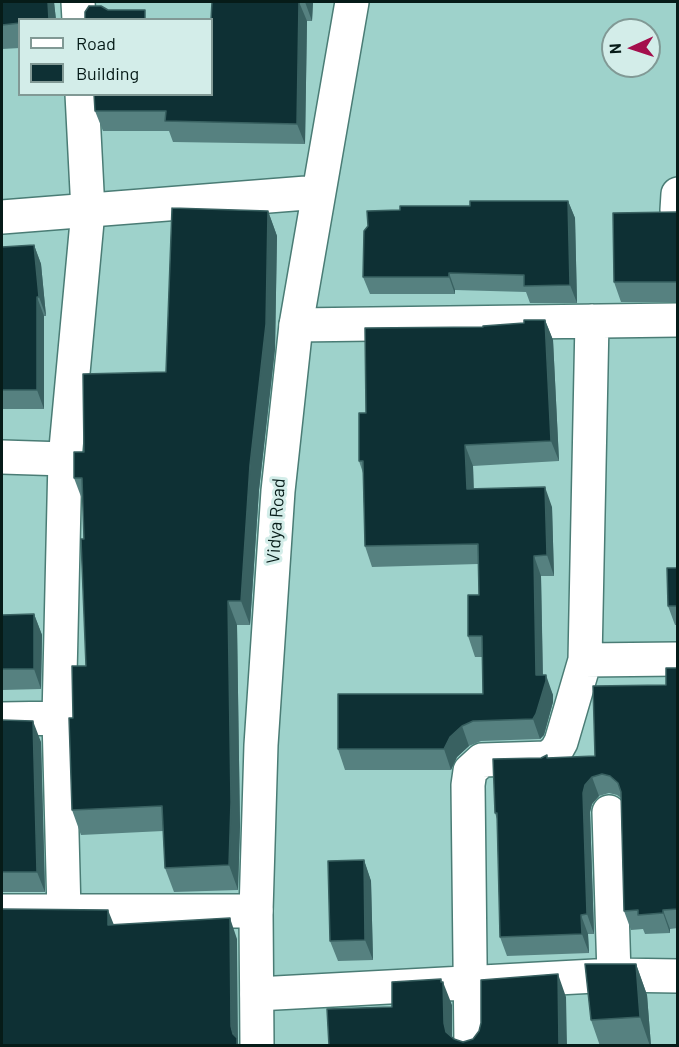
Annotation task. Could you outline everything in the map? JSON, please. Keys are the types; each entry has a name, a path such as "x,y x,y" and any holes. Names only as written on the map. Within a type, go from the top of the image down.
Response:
{"street":[{"path":"78,2 79,18"},
{"name":"Vidya Road","path":"257,1046 256,911 261,745 277,502 296,325 352,2"},
{"path":"64,912 59,718 65,459 88,211 82,96"},
{"path":"2,217 319,192"},
{"path":"296,325 678,320"},
{"path":"471,1046 468,797 470,771 482,760 547,758 556,751 561,742 585,660 591,321"},
{"path":"2,457 65,459"},
{"path":"585,660 678,659"},
{"path":"2,719 59,718"},
{"path":"609,812 614,975"},
{"path":"2,911 256,911"},
{"path":"257,994 614,975 678,976"}],"building":[{"path":"2,2 48,2 49,18 18,18 18,23 2,25"},
{"path":"212,2 299,2 297,124 165,121 166,111 95,111 94,96 213,96 213,18 211,18"},
{"path":"89,6 101,6 108,10 145,10 145,18 85,18 85,12"},
{"path":"470,201 568,201 570,285 524,286 524,275 449,273 449,277 363,277 364,231 368,226 367,211 400,210 400,206 470,206"},
{"path":"172,208 268,211 266,324 250,465 241,601 228,601 231,802 229,865 165,868 162,806 72,810 69,718 73,718 72,666 86,666 81,539 84,539 82,478 74,478 74,452 84,452 83,374 166,372"},
{"path":"678,212 678,282 614,282 613,213"},
{"path":"34,245 39,297 37,297 37,390 2,390 2,247"},
{"path":"524,320 545,320 551,441 465,445 467,489 545,487 547,555 534,556 536,675 546,675 546,681 536,714 533,719 473,721 462,726 450,737 444,749 338,749 338,694 483,694 482,636 468,636 468,595 479,595 478,544 365,546 363,461 359,461 359,413 366,413 365,328 483,327 524,323"},
{"path":"667,568 678,568 678,606 668,606"},
{"path":"34,614 34,669 2,669 2,615"},
{"path":"666,668 678,668 678,909 638,915 638,910 624,911 621,792 618,783 610,776 602,774 592,777 585,785 583,793 587,914 581,915 582,934 500,937 497,813 495,813 493,759 541,758 547,755 547,758 595,756 593,686 666,685"},
{"path":"2,720 33,721 37,872 2,872"},
{"path":"364,860 365,940 330,941 328,861"},
{"path":"2,909 108,910 108,925 230,918 231,1026 237,1038 237,1046 2,1046"},
{"path":"585,964 636,964 640,1017 591,1020"},
{"path":"558,974 559,1046 329,1046 327,1009 392,1007 392,982 441,979 446,1032 454,1039 463,1042 473,1039 479,1031 481,980"}]}
